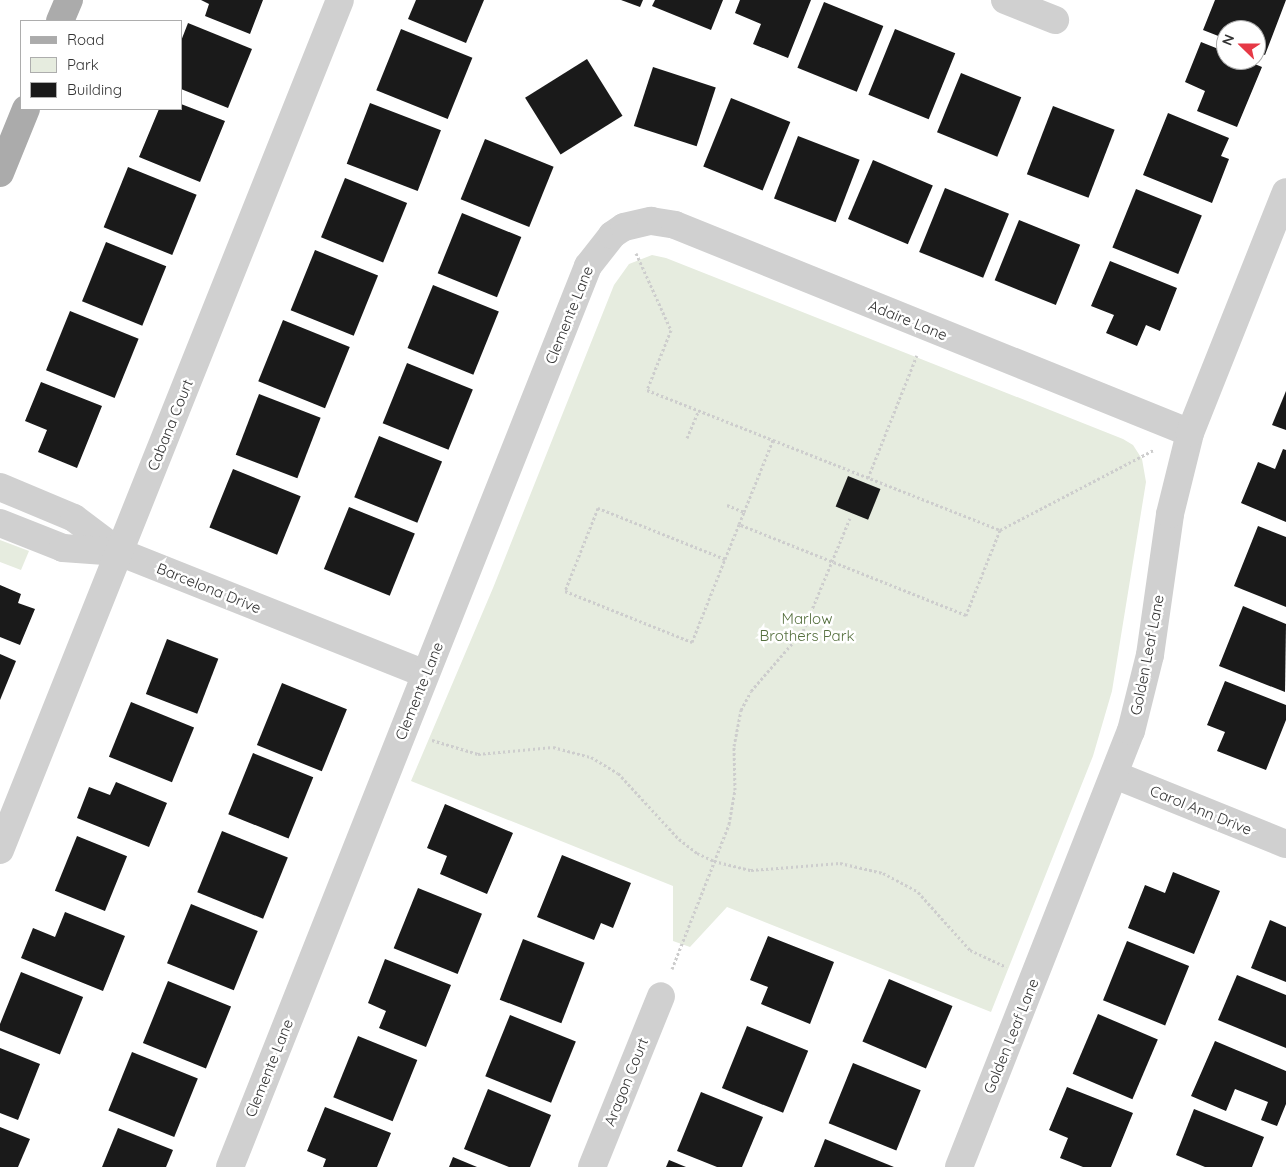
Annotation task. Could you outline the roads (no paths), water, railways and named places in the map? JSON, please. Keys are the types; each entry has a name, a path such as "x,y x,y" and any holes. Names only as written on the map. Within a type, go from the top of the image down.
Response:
{"main road":[{"path":"60,20 69,0"},
{"path":"0,173 26,110"}],"street":[{"name":"Cabana Court","path":"0,850 340,0"},
{"path":"1005,0 1055,20"},
{"name":"Golden Leaf Lane","path":"959,1167 1115,775 1133,723 1150,655 1170,514 1190,433 1286,192"},
{"name":"Adaire Lane","path":"624,227 651,221 675,225 1190,433"},
{"name":"Clemente Lane","path":"230,1167 588,266 600,246 624,227"},
{"name":"Barcelona Drive","path":"0,488 74,518 119,552 425,674"},
{"path":"0,523 63,548 119,552"},
{"name":"Carol Ann Drive","path":"1115,775 1286,844"},
{"name":"Aragon Court","path":"592,1167 661,996"}],"park label":[{"name":"Marlow Brothers Park","path":"807,626"}]}
